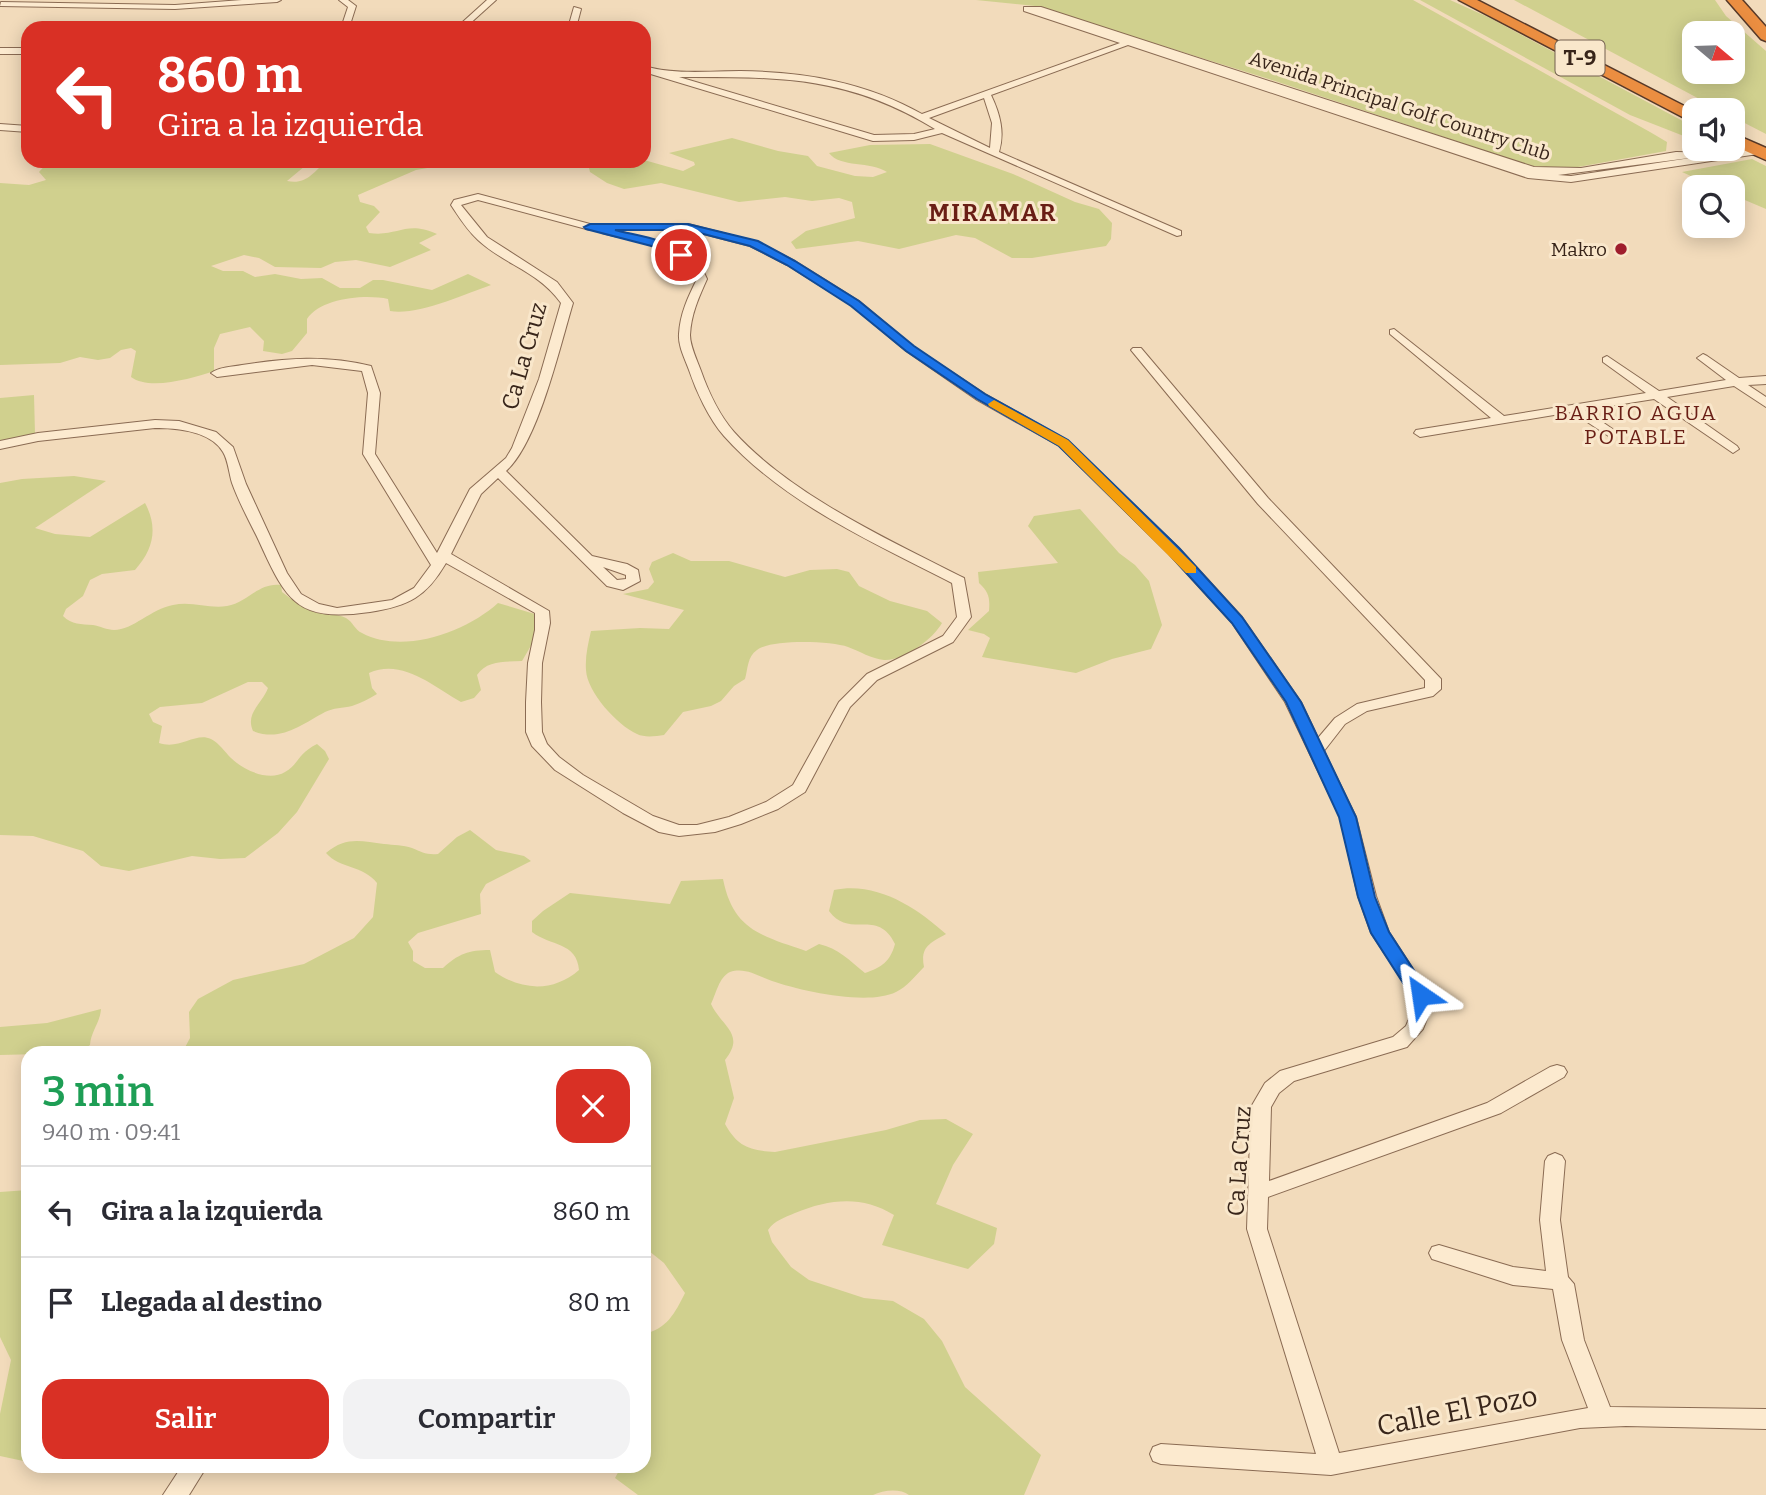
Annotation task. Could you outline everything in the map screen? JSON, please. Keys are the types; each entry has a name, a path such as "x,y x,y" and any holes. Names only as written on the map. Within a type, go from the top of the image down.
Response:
{"highway":[{"name":"T-9","path":"1466,0 1682,112"},
{"name":"T-9","path":"1495,0 1600,54 1682,102"},
{"path":"1734,0 1765,34"},
{"path":"1745,139 1763,151"},
{"path":"1745,143 1763,151"}],"street":[{"path":"2,3 175,7 277,0"},
{"path":"343,0 352,6 347,21"},
{"path":"468,21 492,0"},
{"path":"574,21 577,9"},
{"name":"Avenida Principal Golf Country Club","path":"1124,39 1027,9 1038,9 1528,175 1572,179 1763,151"},
{"path":"922,117 1124,39"},
{"path":"0,51 21,51"},
{"path":"651,71 873,138 914,136 943,130"},
{"path":"667,74 771,75 854,87 922,117 993,154 1116,204 1177,233"},
{"path":"986,93 996,114 998,143 993,154"},
{"path":"0,127 21,128"},
{"name":"Ca La Cruz","path":"0,444 155,424 174,424 212,435 229,450 239,484 280,573 296,597 314,607 337,612 371,610 396,604 419,591 441,560 475,492 511,460 518,448 545,379 567,303 553,284 483,239 465,219 456,205 462,199 478,197 590,227 688,227 754,243 855,303 910,349 981,397 1063,443 1174,551 1237,620 1293,702 1318,749 1348,817 1367,897 1380,933 1421,995 1422,1009 1414,1029 1401,1042 1287,1076 1272,1088 1261,1107 1257,1229 1331,1465"},
{"path":"217,373 298,362 345,361 368,369 374,393 369,454 441,560 542,611 544,619 535,663 534,736 559,767 666,829 696,829 764,810 799,788 844,705 872,677 948,639 964,617 959,581 877,539 763,467 727,432 700,385 684,338 687,313 702,279 695,264 667,247 590,227"},
{"path":"1394,332 1500,419"},
{"path":"1137,350 1263,501 1433,679 1433,689 1428,693 1362,707 1340,721 1318,749"},
{"path":"1703,358 1766,403"},
{"path":"1607,360 1733,449"},
{"path":"1420,433 1500,419 1577,410 1737,382 1766,380"},
{"path":"1577,410 1609,433"},
{"path":"497,470 588,559"},
{"path":"1258,1193 1494,1108 1557,1072"},
{"path":"1555,1161 1550,1220 1558,1282 1564,1289 1573,1340 1603,1418"},
{"path":"1439,1253 1513,1276 1558,1282"},
{"name":"Calle El Pozo","path":"1161,1454 1331,1465 1580,1418 1765,1425"},
{"path":"176,1495 192,1473"}],"green space":[{"path":"976,0 1413,0 1667,142 1666,151 1567,169 1531,166 1275,81 1035,6"},
{"path":"1420,0 1450,0 1490,18 1682,121 1682,135 1630,115"},
{"path":"1514,0 1715,0 1732,21 1682,21 1682,84 1745,84 1745,33 1766,51 1766,134 1745,123 1745,98 1698,98"},
{"path":"732,138 808,156 817,166 855,176 873,177 887,172 840,161 829,153 870,145 930,144 1099,209 1112,223 1111,239 1106,246 1032,258 1012,258 975,238 956,235 899,249 858,241 796,249 791,242 806,231 855,218 852,202 839,198 812,201 785,197 739,202 661,183 624,189 607,183 590,172 589,168 651,168 651,162 683,171 695,165 694,162 669,153"},
{"path":"1752,159 1766,166 1766,209 1745,200 1745,175 1689,175 1682,172 1745,161"},
{"path":"43,168 303,168 287,181 294,182 304,180 319,168 427,168 416,170 358,195 360,202 374,206 380,212 366,227 369,233 417,228 426,230 437,234 419,243 431,250 390,267 356,260 335,262 321,268 275,267 259,258 244,255 211,266 223,271 243,271 255,277 275,274 301,279 322,278 340,288 360,288 373,280 383,280 432,290 468,274 491,285 441,303 401,312 390,311 388,299 356,298 333,302 322,306 307,319 307,333 292,351 282,354 263,351 264,341 250,327 220,334 214,348 214,371 172,382 149,383 131,377 136,351 131,348 121,350 110,358 98,360 80,357 60,363 0,365 0,183 29,185 46,180 39,172"},
{"path":"34,395 35,434 0,441 0,398"},
{"path":"74,476 106,481 35,528 55,534 90,537 145,503 153,529 150,546 135,570 102,574 90,580 83,596 66,609 63,616 73,623 111,630 121,629 165,607 180,604 227,606 266,586 281,585 282,592 302,606 315,612 342,616 360,632 378,639 396,642 433,637 469,623 498,603 538,615 536,637 522,661 497,663 481,670 477,675 481,690 474,698 461,702 405,671 381,669 369,673 372,688 377,694 352,706 328,711 282,733 263,734 253,731 251,719 268,688 262,682 248,682 202,703 160,707 149,714 153,722 162,726 159,743 167,745 205,737 219,745 242,767 264,775 279,775 285,772 317,744 325,751 329,759 297,812 278,833 245,858 192,856 129,871 101,866 83,851 33,836 0,835 0,483"},
{"path":"1080,509 1119,553 1135,565 1149,581 1162,625 1151,649 1112,659 1076,673 982,657 990,638 968,630 989,611 988,596 979,583 978,572 1058,563 1028,526 1034,516"},
{"path":"673,553 691,561 729,561 785,577 810,570 837,569 849,572 859,586 890,601 927,611 942,623 932,636 917,648 892,659 870,657 848,647 829,643 801,642 764,646 751,656 745,679 734,686 721,701 683,712 664,735 640,735 612,716 597,698 586,670 588,646 591,631 669,629 684,610 623,594 648,589 654,582 649,569 652,562"},
{"path":"470,830 496,850 524,856 531,861 486,884 480,894 481,914 418,933 408,942 413,951 413,961 425,968 443,968 464,954 490,950 495,972 505,978 527,986 559,982 579,970 577,961 568,949 532,932 532,921 543,911 570,893 670,904 681,881 723,879 734,910 752,928 776,941 806,951 819,944 826,946 865,973 884,963 895,944 880,927 846,923 837,919 829,911 834,890 865,889 894,898 922,914 946,934 925,950 924,967 911,981 900,990 884,996 834,996 785,985 746,971 726,974 711,1004 733,1037 731,1051 725,1060 734,1098 725,1124 745,1146 775,1152 886,1130 920,1120 946,1119 973,1134 953,1165 936,1204 997,1228 994,1244 968,1269 882,1245 894,1215 870,1204 845,1201 808,1208 780,1220 768,1230 772,1242 791,1267 809,1280 864,1298 893,1301 924,1319 942,1341 965,1387 1041,1455 1024,1495 909,1495 891,1490 873,1495 638,1495 615,1478 618,1473 651,1473 651,1332 674,1313 685,1293 664,1263 651,1253 651,1046 186,1046 190,1038 189,1012 198,999 233,980 304,964 354,938 373,917 377,883 365,873 338,862 326,853 340,844 361,841 405,846 427,854 438,854 457,837"},
{"path":"101,1009 89,1046 21,1046 21,1054 0,1055 0,1027 47,1023"},
{"path":"21,1190 21,1460 0,1456 0,1414 11,1360 0,1337 0,1192"}],"slow traffic":[{"path":"994,404 1063,443 1191,570"}],"place":[{"name":"Makro","path":"1621,249"}],"district":[{"name":"MIRAMAR","path":"993,213"},
{"name":"BARRIO AGUA POTABLE","path":"1636,425"}],"route":[{"path":"681,255 667,247 590,227 688,227 754,243 791,263 855,303 910,349 981,397 1063,443 1174,551 1237,620 1293,702 1318,749 1348,817 1367,897 1380,933 1421,995"}]}
